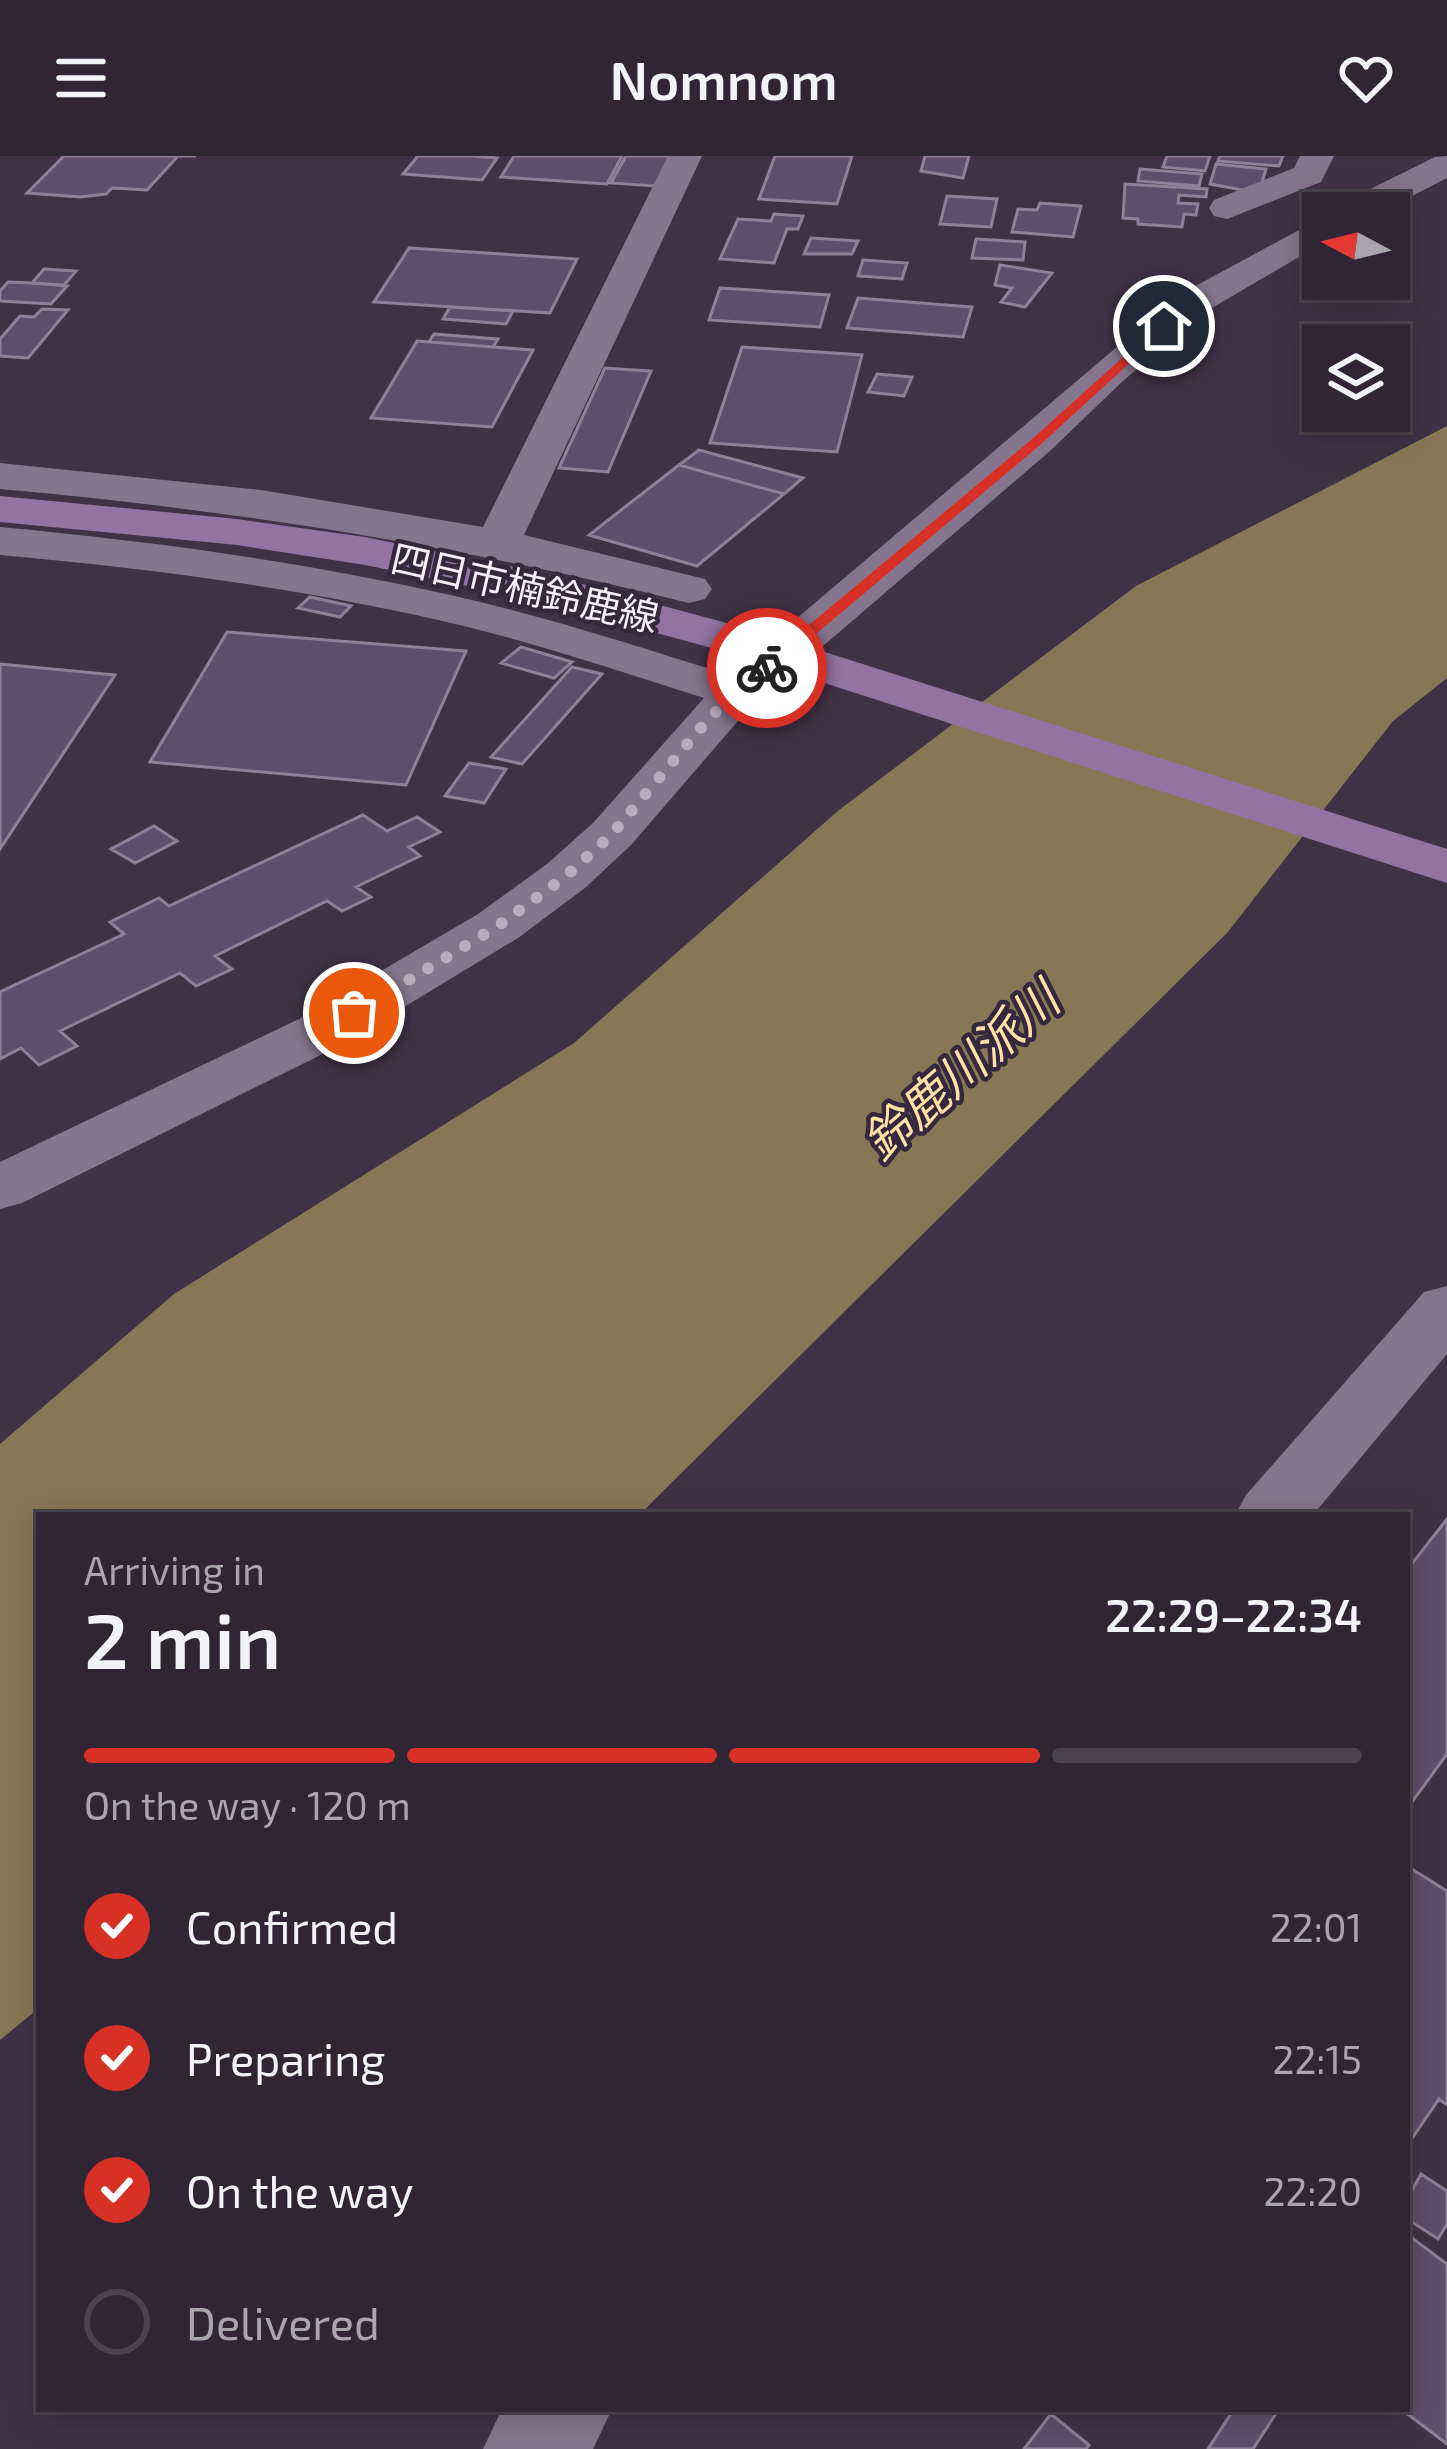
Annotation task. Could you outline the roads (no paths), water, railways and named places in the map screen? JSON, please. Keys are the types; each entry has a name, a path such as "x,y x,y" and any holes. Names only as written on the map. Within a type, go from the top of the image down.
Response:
{"main road":[{"name":"四日市楠鈴鹿線","path":"0,509 237,532 364,551 537,586 751,644 1447,867"}],"street":[{"path":"499,541 685,156"},
{"path":"1227,208 1310,175 1317,156"},
{"path":"1392,192 1447,164"},
{"path":"0,1189 322,1031 498,926 612,834 710,717 1191,304 1302,240"},
{"path":"0,476 342,513 499,541 689,589"},
{"path":"0,541 198,562 391,596 542,632 738,693"},
{"path":"1274,1512 1447,1309"},
{"path":"532,2449 562,2412"}],"water":[{"name":"鈴鹿川派川","path":"1447,426 1447,678 1393,721 1227,933 642,1512 36,1512 36,2010 0,2040 0,1444 174,1294 574,1043 839,810 1136,586"}]}
